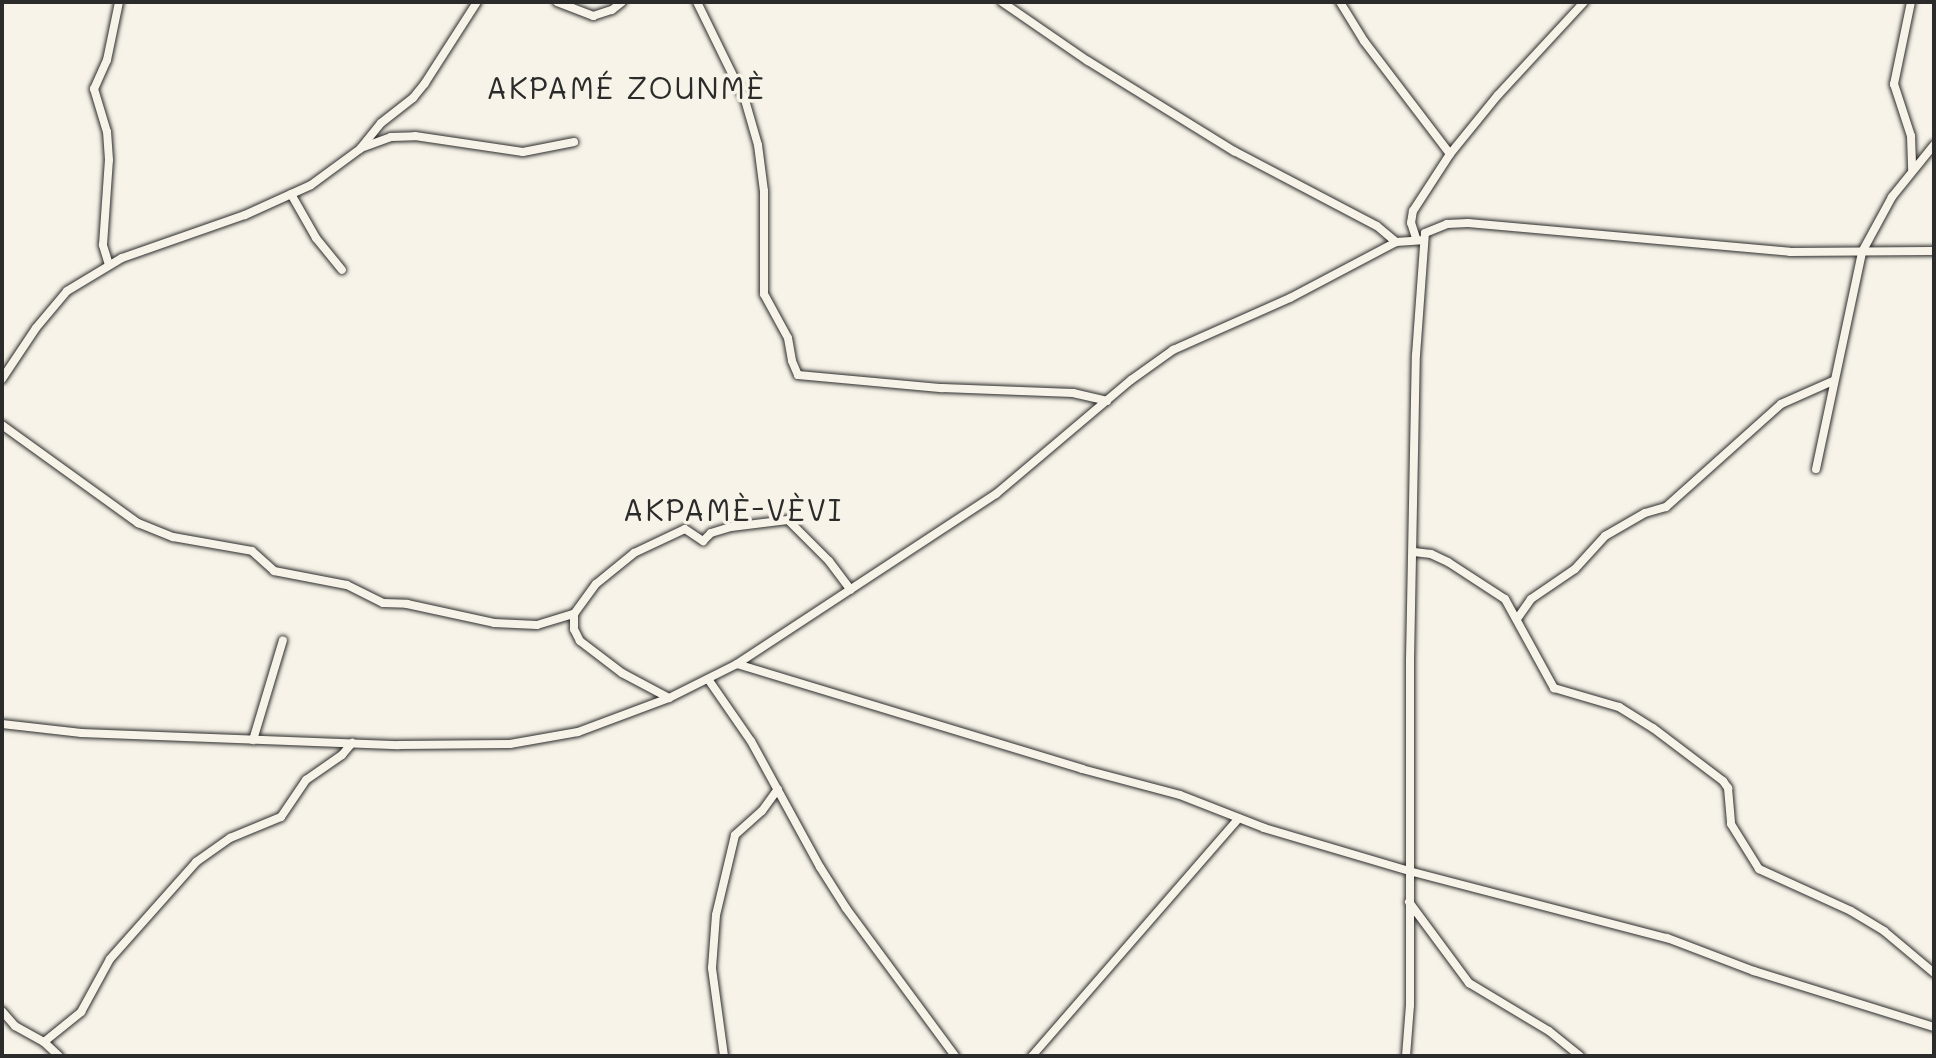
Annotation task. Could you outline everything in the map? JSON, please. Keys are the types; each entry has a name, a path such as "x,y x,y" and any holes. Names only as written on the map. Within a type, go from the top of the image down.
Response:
{"street":[{"path":"109,265 103,245 109,160 107,132 94,89 107,60 119,2"},
{"path":"2,379 36,328 67,291 109,265 311,185 360,149 381,123 419,91 477,2"},
{"path":"557,2 593,16 612,10 622,2"},
{"path":"697,2 745,100 758,145 764,191 764,294 788,338 794,370 798,375 942,388 1073,393 1107,401"},
{"path":"1002,2 1088,61 1234,151 1377,226 1396,242"},
{"path":"1340,2 1364,41 1450,154"},
{"path":"1406,1056 1410,1005 1416,355 1425,271 1419,239 1411,223 1413,211 1450,154 1498,95 1584,2"},
{"path":"1911,2 1894,84 1911,136 1912,170"},
{"path":"360,149 391,137 415,136 523,152 574,142"},
{"path":"1816,469 1862,252 1875,225 1912,170 1934,145"},
{"path":"291,194 316,238 342,270"},
{"path":"2,724 81,733 352,743 472,746 550,738 669,698 737,664 996,494 1173,350 1290,298 1396,242 1419,239 1430,229 1468,223 1790,252 1934,251"},
{"path":"1517,619 1531,599 1575,569 1605,536 1645,513 1666,507 1781,404 1833,381"},
{"path":"2,425 138,523 173,537 252,551 274,571 347,585 383,603 407,604 494,623 537,625 574,614 608,571 647,546 685,529 703,541 711,533 788,520 829,561 851,590"},
{"path":"1414,552 1431,554 1494,589 1517,619 1554,688 1619,707 1653,728 1723,781 1728,788 1731,824 1759,869 1851,911 1884,931 1934,973"},
{"path":"574,614 574,629 580,641 628,677 669,698"},
{"path":"253,740 283,640"},
{"path":"737,664 1082,769 1180,795 1239,818 1409,871 1667,938 1754,971 1934,1027"},
{"path":"708,679 751,741 846,908 955,1056"},
{"path":"44,1042 81,1012 110,959 196,862 230,838 281,817 306,780 342,755 352,743"},
{"path":"724,1056 712,968 716,915 735,835 762,811 778,789"},
{"path":"1032,1056 1239,818"},
{"path":"1409,902 1469,983 1549,1031 1580,1056"},
{"path":"2,1011 15,1026 44,1042 59,1056"}],"district":[{"name":"AKPAMÉ ZOUNMÈ","path":"626,87"},
{"name":"AKPAMÈ-VÈVI","path":"733,509"}]}
